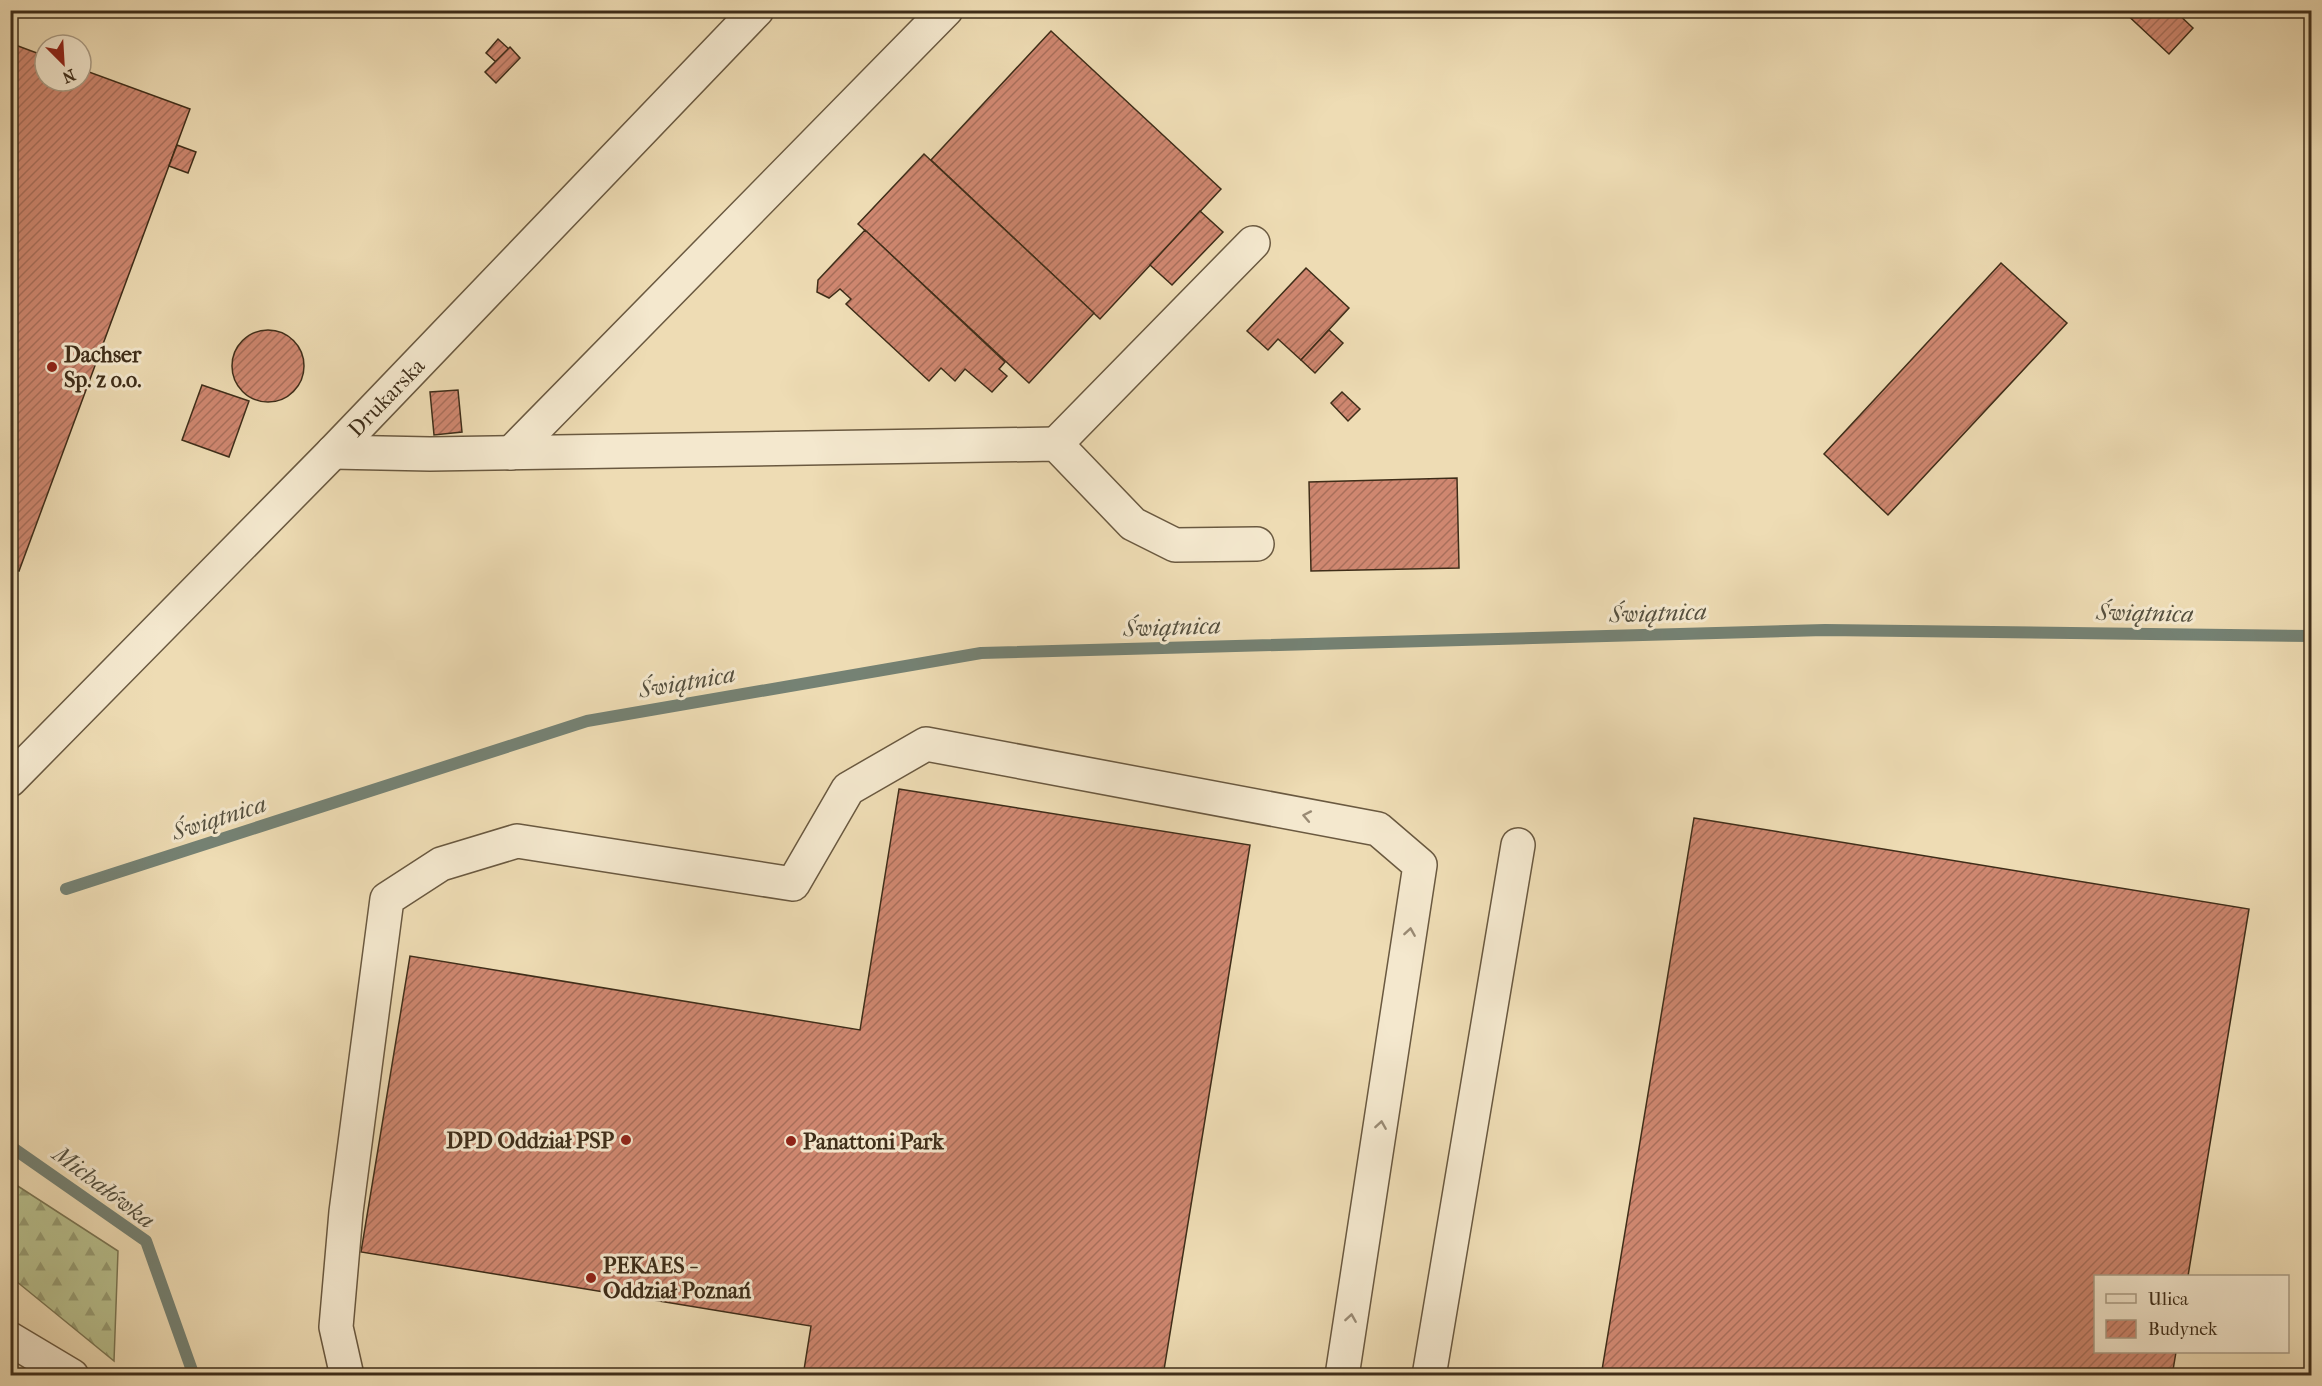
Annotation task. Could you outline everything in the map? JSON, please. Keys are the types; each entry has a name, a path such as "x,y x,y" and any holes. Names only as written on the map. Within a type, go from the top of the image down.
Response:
{"street":[{"name":"Drukarska","path":"10,780 333,452 757,10"},
{"path":"511,453 946,10"},
{"path":"333,452 511,453 1056,444 1253,243"},
{"path":"1056,444 1133,524 1175,545 1257,544"},
{"path":"347,1376 336,1327 346,1212 387,898 441,864 517,841 793,884 848,789 926,744 1378,829 1420,865 1342,1376"},
{"path":"1429,1376 1518,846"},
{"path":"18,1343 72,1376"}],"green space":[{"path":"10,1181 118,1251 114,1361 11,1277"}],"building":[{"path":"2122,10 2174,10 2193,28 2169,54"},
{"path":"1051,31 1221,189 1100,319 931,160"},
{"path":"498,39 509,49 496,62 486,53"},
{"name":"Dachser Sp. z o.o.","path":"10,43 33,52 33,93 93,93 93,73 190,109 19,571 10,568"},
{"path":"510,47 520,58 496,83 485,72"},
{"path":"177,145 196,152 188,173 169,166"},
{"path":"924,154 1094,313 1029,383 858,224"},
{"path":"1200,211 1223,232 1172,285 1150,265"},
{"path":"865,230 1005,362 999,369 1007,376 992,392 965,369 955,381 941,368 929,381 846,304 851,299 840,289 829,298 817,292 818,280"},
{"path":"2001,263 2067,323 1888,515 1824,454"},
{"path":"1306,268 1349,308 1301,360 1278,339 1268,350 1247,331"},
{"path":"268,330 282,333 294,340 301,352 304,366 301,380 294,392 282,399 268,402 254,399 242,392 235,380 232,366 235,352 242,340 254,333"},
{"path":"1329,330 1343,343 1315,373 1301,360"},
{"path":"202,385 249,401 229,457 182,440"},
{"path":"458,390 462,432 434,435 430,392"},
{"path":"1342,392 1360,409 1348,421 1331,403"},
{"path":"1457,478 1459,568 1311,571 1309,482"},
{"name":"Panattoni Park","path":"899,789 1250,845 1163,1376 803,1376 811,1326 361,1252 410,956 860,1030"},
{"path":"1694,818 2249,909 2188,1275 2094,1275 2094,1353 2176,1353 2172,1376 1601,1376"}],"waterway":[{"name":"Świątnica","path":"66,889 587,721 981,653 1825,630 2312,636"},
{"name":"Michałówka","path":"10,1146 146,1241 194,1376"}],"place":[{"name":"Dachser Sp. z o.o.","path":"52,367"},
{"name":"DPD Oddział PSP","path":"626,1140"},
{"name":"Panattoni Park","path":"791,1141"},
{"name":"PEKAES - Oddział Poznań","path":"591,1278"}]}
